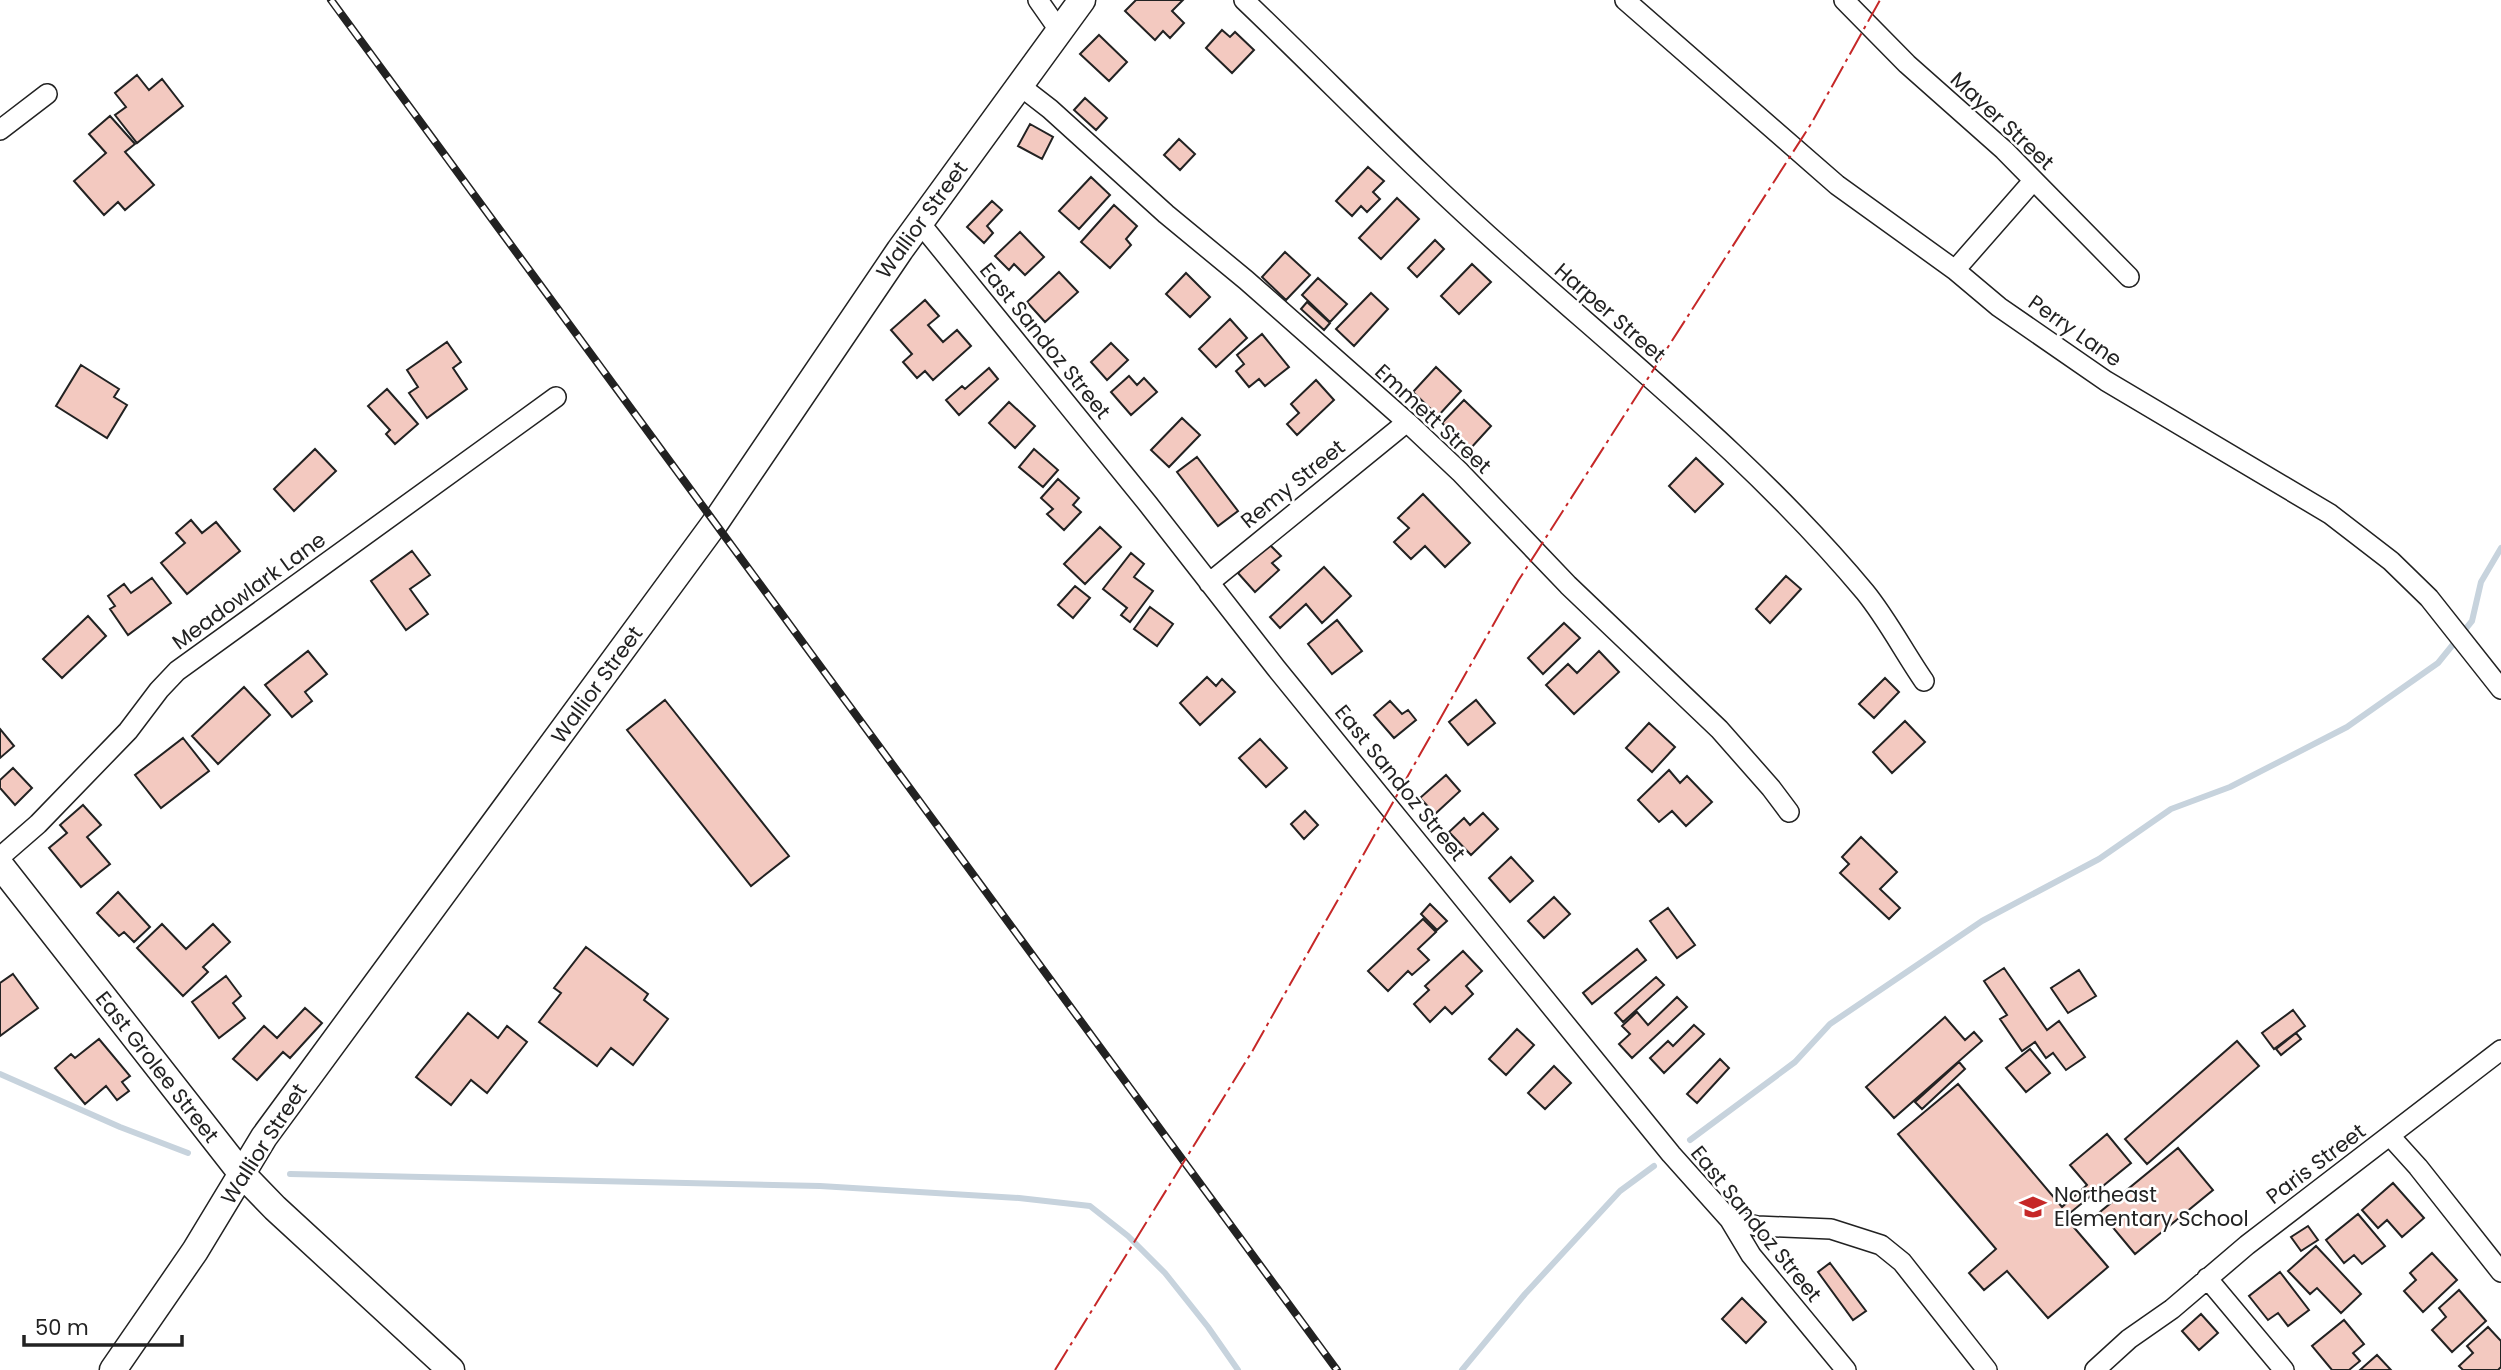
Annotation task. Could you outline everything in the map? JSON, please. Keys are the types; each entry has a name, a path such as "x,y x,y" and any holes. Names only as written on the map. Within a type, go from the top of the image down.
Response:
{"street":[{"path":"1038,0 1059,30"},
{"name":"Wallior Street","path":"113,1370 195,1251 264,1137 715,523 827,355 1082,0"},
{"name":"Harper Street","path":"1244,0 1320,72 1411,165 1703,425 1796,517 1866,594 1924,681"},
{"name":"Perry Lane","path":"1625,0 1837,185 1955,270 2000,307 2106,382 2330,514 2391,561 2429,598 2501,689"},
{"name":"Mayer Street","path":"1844,0 1907,64 2004,150 2129,277"},
{"name":"Emmett Street","path":"1019,85 1246,280 1460,472 1568,585 1719,729 1771,788 1788,812"},
{"path":"0,130 47,94"},
{"path":"1955,270 2033,181"},
{"name":"East Sandoz Street","path":"920,223 1662,1143 1730,1220 1751,1255 1846,1370"},
{"name":"Meadowlark Lane","path":"0,857 38,824 128,731 177,671 556,397"},
{"name":"Remy Street","path":"1209,583 1407,422"},
{"name":"East Grolee Street","path":"0,864 242,1174 275,1208 452,1370"},
{"name":"Paris Street","path":"2095,1370 2129,1339 2172,1309 2246,1245 2501,1050"},
{"path":"2390,1136 2501,1272"},
{"path":"1730,1220 1757,1226 1831,1229 1881,1245 1902,1262 1987,1370"},
{"path":"2207,1278 2284,1370"}],"building":[{"path":"1136,0 1183,0 1172,11 1184,23 1170,38 1163,31 1155,40 1125,11"},
{"path":"1222,30 1230,37 1235,32 1254,50 1232,73 1206,48"},
{"path":"1099,35 1127,62 1109,81 1080,54"},
{"path":"137,75 149,90 162,79 183,106 137,143 115,115 126,107 115,93"},
{"path":"1085,98 1107,118 1096,130 1074,110"},
{"path":"110,116 135,144 125,152 154,185 125,210 118,202 104,215 74,181 106,153 89,134"},
{"path":"1030,124 1053,137 1042,159 1018,146"},
{"path":"1179,139 1195,154 1180,170 1164,155"},
{"path":"1368,167 1384,181 1373,192 1380,199 1367,212 1361,206 1352,216 1336,201"},
{"path":"1091,177 1110,195 1079,229 1059,211"},
{"path":"1397,198 1419,219 1381,259 1359,238"},
{"path":"992,201 1002,210 987,226 993,233 984,243 967,227"},
{"path":"1114,205 1137,226 1126,239 1131,245 1110,268 1081,242"},
{"path":"1020,232 1044,257 1025,275 1014,264 1009,270 995,256"},
{"path":"1435,240 1444,249 1417,277 1408,268"},
{"path":"1285,252 1310,275 1286,300 1262,277"},
{"path":"1472,264 1491,282 1459,314 1441,296"},
{"path":"1059,272 1078,292 1045,322 1027,302"},
{"path":"1186,273 1210,297 1190,317 1166,294"},
{"path":"1318,278 1347,304 1330,322 1302,295"},
{"path":"1371,293 1388,309 1354,346 1336,329"},
{"path":"925,300 939,316 928,325 943,342 957,330 971,346 933,380 925,371 917,378 903,362 912,354 891,330"},
{"path":"1307,302 1330,323 1324,330 1301,309"},
{"path":"1230,319 1247,338 1216,367 1199,349"},
{"path":"1262,334 1289,367 1265,386 1259,379 1249,387 1236,371 1244,364 1237,355"},
{"path":"447,342 461,362 453,368 467,389 427,418 409,393 418,387 407,370"},
{"path":"1111,343 1128,360 1107,380 1091,362"},
{"path":"81,365 119,389 114,397 127,405 107,438 56,406"},
{"path":"1436,367 1461,391 1438,416 1413,392"},
{"path":"989,368 998,379 959,415 946,400 962,386 965,389"},
{"path":"1129,376 1137,385 1144,378 1157,392 1131,415 1111,392"},
{"path":"1316,380 1334,400 1297,435 1287,424 1299,413 1291,404"},
{"path":"387,389 418,424 395,444 386,434 390,430 368,406"},
{"path":"1464,400 1491,426 1470,449 1442,423"},
{"path":"1009,402 1035,426 1015,448 989,423"},
{"path":"1182,418 1200,435 1169,467 1151,450"},
{"path":"315,449 336,471 294,511 274,489"},
{"path":"1034,449 1058,470 1043,487 1019,467"},
{"path":"1197,457 1238,511 1218,526 1177,472"},
{"path":"1696,458 1723,484 1695,512 1669,486"},
{"path":"1058,479 1079,498 1073,505 1081,512 1064,530 1047,514 1053,509 1041,498"},
{"path":"1423,494 1470,543 1445,567 1425,546 1411,559 1394,542 1409,528 1398,518"},
{"path":"191,520 202,533 216,522 240,551 187,594 161,563 185,543 176,533"},
{"path":"1100,527 1121,547 1085,584 1064,564"},
{"path":"1269,544 1281,556 1272,563 1279,570 1255,592 1238,573"},
{"path":"412,551 430,575 410,589 428,614 406,630 371,581"},
{"path":"1131,553 1144,564 1134,577 1153,591 1130,622 1121,615 1127,608 1103,589"},
{"path":"1324,567 1351,596 1322,623 1306,604 1280,628 1270,617"},
{"path":"1786,576 1801,589 1770,623 1756,609"},
{"path":"152,578 171,603 128,635 110,609 115,606 108,596 124,584 131,593"},
{"path":"1075,586 1090,598 1073,618 1058,605"},
{"path":"1150,607 1173,624 1157,646 1134,629"},
{"path":"88,616 106,636 62,678 43,659"},
{"path":"1337,620 1362,651 1332,674 1308,644"},
{"path":"1564,623 1580,638 1543,674 1528,658"},
{"path":"308,651 327,674 305,692 312,701 292,717 265,685"},
{"path":"1599,651 1619,672 1574,714 1546,685 1568,664 1577,673"},
{"path":"1207,677 1216,686 1222,679 1235,692 1200,725 1180,703"},
{"path":"1885,678 1899,692 1874,718 1859,704"},
{"path":"244,687 270,715 218,764 192,736"},
{"path":"665,700 789,856 751,886 627,730"},
{"path":"1476,700 1495,723 1468,745 1449,722"},
{"path":"1390,701 1402,714 1408,710 1416,720 1394,738 1374,715"},
{"path":"1905,721 1925,742 1892,773 1873,752"},
{"path":"1649,723 1675,747 1652,772 1626,748"},
{"path":"0,729 14,746 0,758"},
{"path":"183,738 209,771 161,808 135,775"},
{"path":"1260,739 1287,768 1266,787 1239,758"},
{"path":"13,768 32,788 15,805 0,788 0,780"},
{"path":"1669,770 1680,783 1687,776 1712,802 1686,826 1672,811 1659,822 1638,800"},
{"path":"1446,775 1460,791 1435,814 1420,798"},
{"path":"83,805 101,825 87,837 110,864 81,887 49,848 67,833 60,825"},
{"path":"1305,811 1318,825 1304,839 1291,824"},
{"path":"1483,813 1498,829 1471,855 1449,832 1464,818 1470,825"},
{"path":"1861,837 1897,872 1880,889 1900,908 1889,919 1840,873 1849,864 1842,857"},
{"path":"1511,857 1533,881 1510,902 1489,878"},
{"path":"118,892 150,927 134,942 124,932 119,936 97,913"},
{"path":"1554,897 1570,914 1544,938 1528,921"},
{"path":"1430,904 1447,921 1437,930 1421,914"},
{"path":"1668,908 1695,945 1677,958 1650,921"},
{"path":"1423,919 1436,932 1418,949 1429,960 1412,975 1408,971 1388,991 1368,971"},
{"path":"162,924 186,949 213,924 230,942 203,967 208,972 183,996 137,948"},
{"path":"586,947 648,994 644,1000 668,1019 633,1065 611,1048 597,1066 539,1022 561,993 554,988"},
{"path":"1637,949 1646,960 1592,1004 1583,993"},
{"path":"1463,951 1482,971 1466,986 1473,994 1452,1014 1445,1007 1430,1022 1414,1004 1429,990 1425,986"},
{"path":"2004,968 2047,1030 2059,1021 2085,1057 2066,1070 2053,1053 2046,1058 2035,1042 2022,1051 2000,1019 2007,1015 1984,981"},
{"path":"2079,970 2096,996 2068,1013 2051,988"},
{"path":"13,974 38,1008 0,1036 0,983"},
{"path":"226,976 241,996 233,1003 245,1018 219,1038 192,1002"},
{"path":"1656,977 1664,985 1623,1022 1615,1013"},
{"path":"1677,997 1687,1007 1632,1058 1619,1044 1630,1034 1622,1026 1637,1012 1648,1025"},
{"path":"305,1008 322,1023 290,1058 283,1052 257,1080 233,1059 264,1026 277,1038"},
{"path":"2293,1010 2305,1026 2274,1049 2262,1033"},
{"path":"468,1013 498,1038 507,1026 527,1042 487,1093 471,1080 451,1105 416,1077"},
{"path":"1945,1017 1965,1040 1974,1032 1982,1041 1894,1118 1866,1087"},
{"path":"1694,1025 1704,1034 1664,1073 1650,1058 1668,1041 1673,1046"},
{"path":"1517,1029 1534,1045 1506,1075 1489,1059"},
{"path":"2296,1033 2301,1039 2281,1055 2276,1049"},
{"path":"99,1039 130,1076 122,1082 129,1091 117,1100 106,1086 85,1104 55,1068 71,1054 75,1058"},
{"path":"2237,1041 2259,1066 2147,1164 2125,1139"},
{"path":"2030,1049 2050,1073 2026,1092 2006,1068"},
{"path":"1720,1059 1729,1068 1697,1103 1687,1094"},
{"path":"1959,1062 1965,1069 1922,1109 1915,1102"},
{"path":"1554,1066 1571,1083 1545,1109 1528,1093"},
{"path":"1958,1084 2062,1207 2087,1185 2070,1165 2107,1134 2131,1163 2065,1217 2108,1267 2048,1318 2007,1271 1984,1290 1969,1273 1996,1249 1898,1134"},
{"path":"2178,1148 2213,1190 2135,1254 2100,1212"},
{"path":"2393,1183 2424,1218 2402,1237 2387,1220 2378,1228 2362,1210"},
{"path":"2358,1214 2385,1246 2362,1264 2354,1255 2344,1263 2326,1240"},
{"path":"2308,1226 2318,1240 2301,1251 2291,1237"},
{"path":"2316,1246 2361,1294 2341,1313 2317,1288 2310,1294 2288,1271"},
{"path":"2432,1253 2457,1280 2423,1312 2404,1291 2416,1280 2410,1273"},
{"path":"1830,1263 1866,1311 1853,1320 1818,1272"},
{"path":"2280,1272 2309,1310 2288,1326 2278,1313 2268,1320 2249,1296"},
{"path":"2459,1290 2486,1321 2452,1352 2432,1330 2446,1317 2439,1308"},
{"path":"1742,1298 1766,1322 1746,1343 1722,1319"},
{"path":"2201,1314 2218,1333 2199,1350 2182,1331"},
{"path":"2344,1320 2364,1344 2353,1353 2360,1361 2349,1370 2332,1370 2312,1346"},
{"path":"2488,1327 2501,1341 2501,1367 2498,1370 2463,1370 2459,1366 2473,1353 2467,1346"},
{"path":"2377,1355 2391,1370 2360,1370"}],"waterway":[{"path":"1690,1140 1795,1062 1830,1024 1982,921 2099,859 2171,809 2230,787 2347,727 2438,663 2472,621 2481,582 2501,548"},
{"path":"0,1074 120,1127 188,1153"},
{"path":"1462,1370 1525,1294 1620,1191 1654,1166"},
{"path":"290,1174 820,1186 1019,1198 1090,1206 1128,1236 1165,1273 1238,1370"}],"railway":[{"path":"331,0 1337,1370"}],"power":[{"path":"1055,1370 1253,1050 1518,581 1811,124 1880,0"}],"place":[{"name":"Northeast Elementary School","path":"2033,1207"}]}
